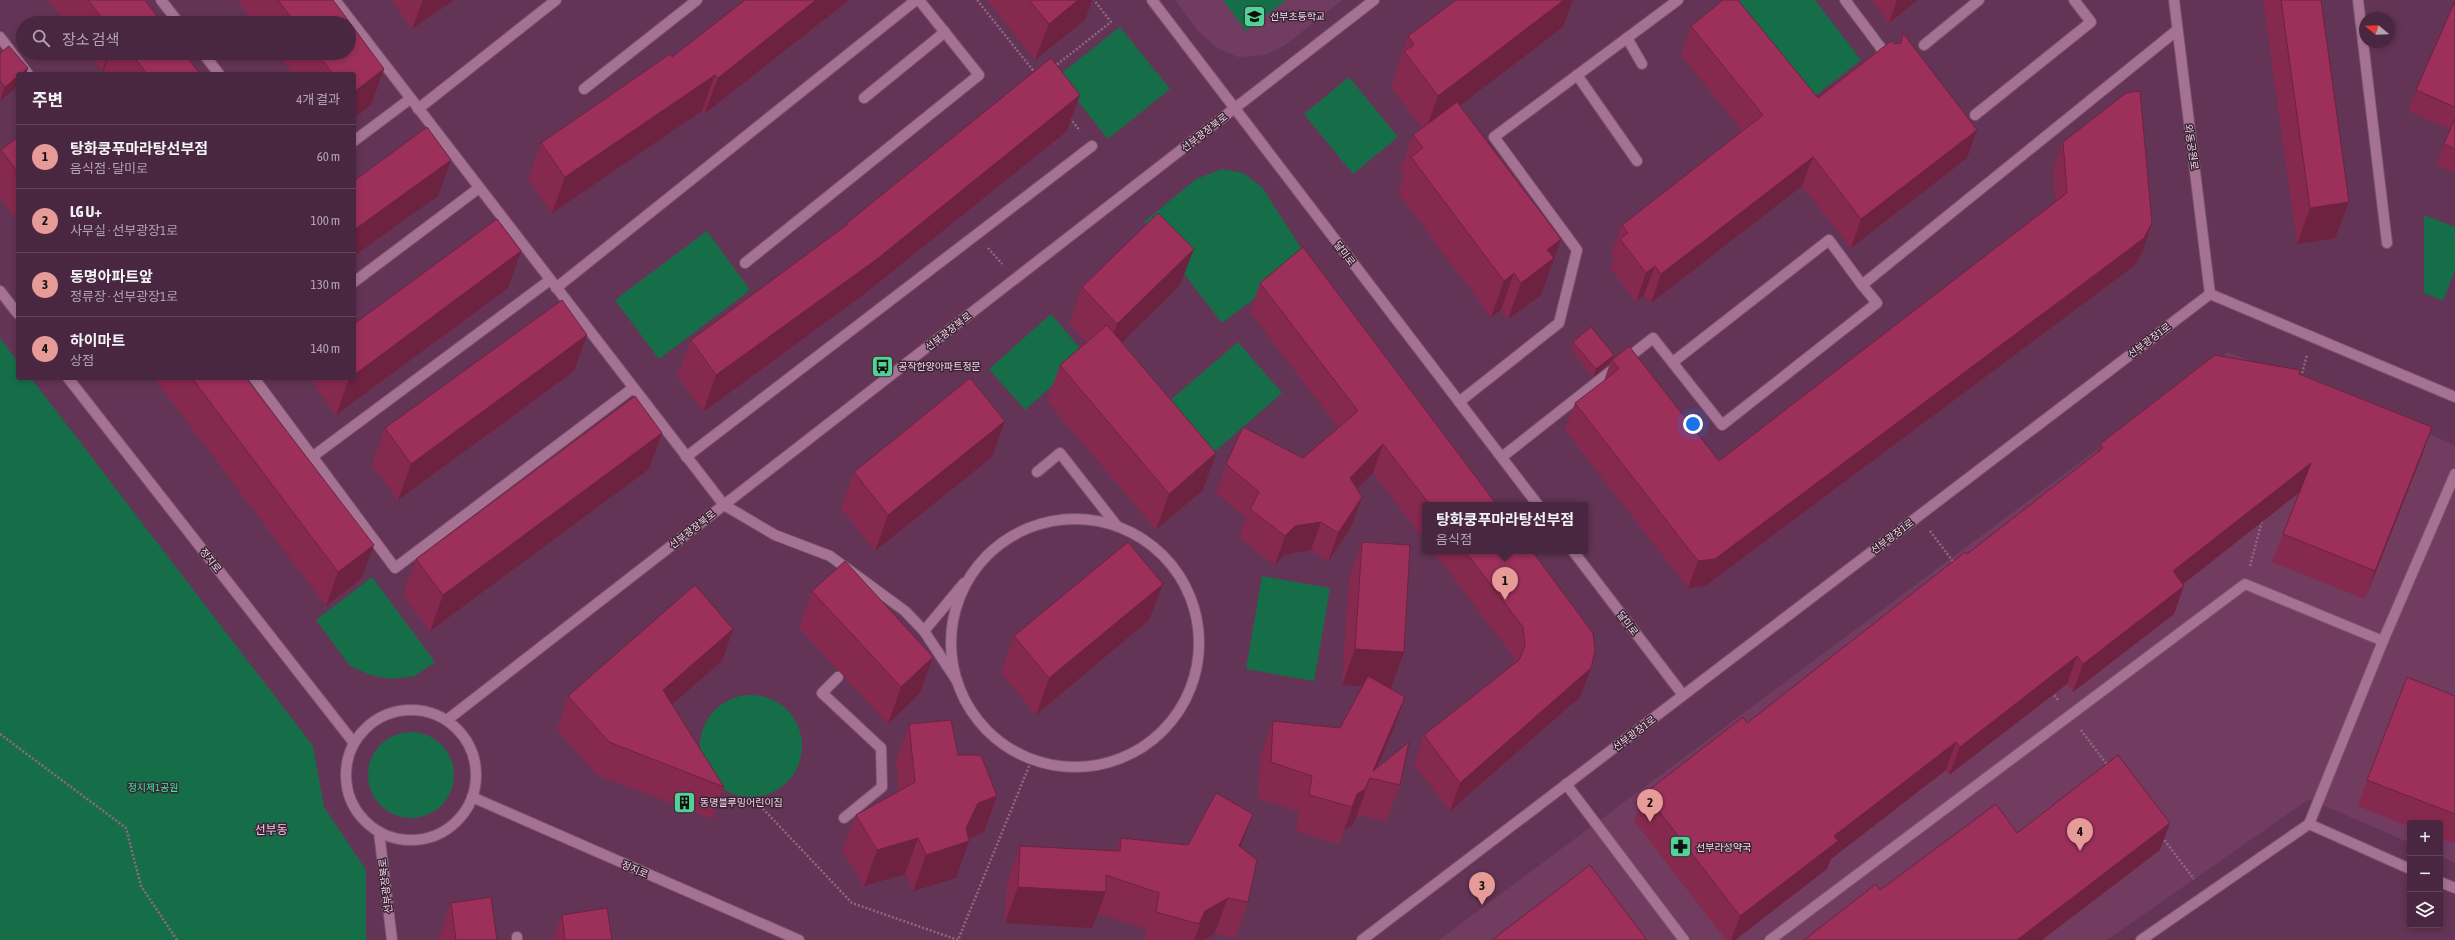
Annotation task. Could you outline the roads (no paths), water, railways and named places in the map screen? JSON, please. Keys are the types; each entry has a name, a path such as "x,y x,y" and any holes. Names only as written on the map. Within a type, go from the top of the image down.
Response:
{"street":[{"path":"161,0 174,16"},
{"path":"335,0 347,16"},
{"path":"418,109 556,0"},
{"path":"584,89 696,0"},
{"path":"312,456 553,284 916,0"},
{"path":"745,263 979,75 920,0"},
{"name":"달미로","path":"1152,0 1536,502"},
{"name":"선부광장북로","path":"447,720 1374,0"},
{"path":"1459,402 1558,323 1578,250 1494,137 1678,0"},
{"path":"1845,0 1880,48 1886,67"},
{"path":"1924,45 1979,0"},
{"path":"1975,115 2091,22 2074,0"},
{"name":"와동공원로","path":"2174,0 2176,31 2210,294"},
{"path":"2358,0 2387,243"},
{"path":"356,28 724,505 775,535 830,556 924,631 957,681 974,716 1002,744 1032,759 1074,768 1112,762 1147,745 1174,718 1193,684 1200,646 1194,607 1177,572 1151,544 1117,526 1083,519 1047,522 1014,534 986,556 924,631"},
{"path":"1862,285 2176,31"},
{"path":"864,98 945,32"},
{"path":"0,37 16,58"},
{"path":"1627,38 1642,64"},
{"path":"17,60 26,72"},
{"path":"208,60 217,72"},
{"path":"1577,75 1637,161"},
{"path":"356,140 410,99"},
{"path":"686,457 1092,146"},
{"path":"356,280 479,188"},
{"path":"1502,457 1653,338 1672,362 1722,425 1877,303 1829,240 1672,362"},
{"path":"0,291 16,311"},
{"path":"2210,294 2455,397"},
{"name":"선부광장1로","path":"1362,940 2210,294"},
{"name":"정지로","path":"70,380 354,743"},
{"path":"255,380 395,568 633,388"},
{"path":"1037,472 1060,453 1117,526"},
{"path":"2141,940 2309,824 2383,641 2455,474"},
{"name":"달미로","path":"1575,554 1684,695"},
{"path":"957,681 951,648 954,615 966,583 986,556"},
{"path":"1770,940 2245,584 2383,641"},
{"path":"838,677 822,693 881,748 882,787 844,818"},
{"path":"422,710 447,720 466,739 472,751 476,777 472,797 463,814 454,824 430,837 404,840 379,832 360,815 348,792 346,767 354,743 372,723 396,711 422,710"},
{"path":"1566,784 1684,940"},
{"name":"정지로","path":"472,797 799,940"},
{"path":"2309,824 2407,868"},
{"name":"선부광장북로","path":"379,832 392,940"},
{"path":"2443,883 2455,888"}],"place":[{"name":"선부초등학교","path":"1254,16"},
{"name":"공작한양아파트정문","path":"882,366"},
{"name":"탕화쿵푸마라탕선부점","path":"1505,600"},
{"name":"동명블루밍어린이집","path":"685,802"},
{"name":"LG U+","path":"1650,822"},
{"name":"선부라성약국","path":"1681,847"},
{"name":"하이마트","path":"2080,851"},
{"name":"동명아파트앞","path":"1482,905"}],"district":[{"name":"선부동","path":"271,830"}],"park label":[{"name":"정지제1공원","path":"153,787"}]}
